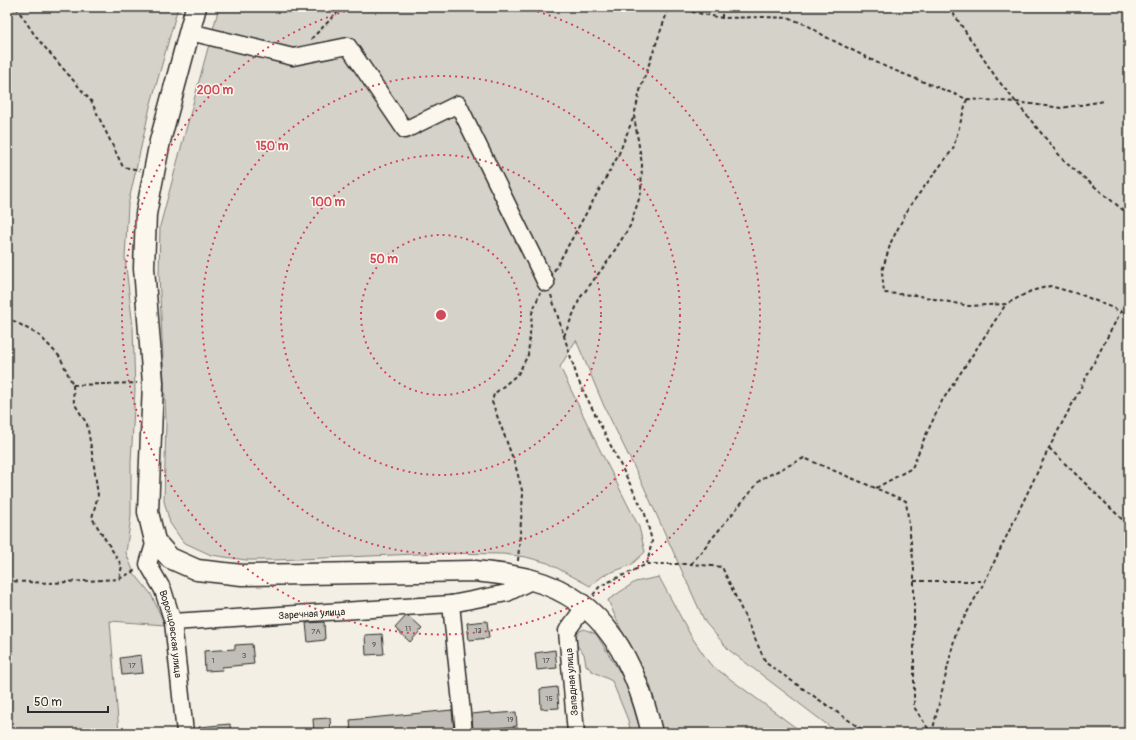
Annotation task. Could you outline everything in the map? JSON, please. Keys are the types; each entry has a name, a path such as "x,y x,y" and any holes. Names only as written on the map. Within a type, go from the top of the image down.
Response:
{"main road":[{"path":"196,7 160,142 146,214 144,268 153,383 148,512 155,540 170,558 197,570 242,575 475,571 525,578 568,596 585,606 603,625 625,655 637,681 652,733"}],"street":[{"path":"190,32 293,57 348,46 405,130 458,104 546,283"},
{"path":"148,564 155,540"},
{"name":"Воронцовская улица","path":"148,564 163,590 173,622 185,733"},
{"name":"Заречная улица","path":"173,622 451,604 507,593 525,578"},
{"path":"451,604 464,733"},
{"name":"Западная улица","path":"576,733 567,631 585,606"}],"path":[{"path":"16,7 36,37 91,101 123,167 154,172"},
{"path":"310,41 343,7"},
{"path":"525,578 523,494 515,464 492,402 494,394 518,374 528,355 532,314 537,298 618,156 634,116 641,87 669,7"},
{"path":"686,7 693,12 722,18 789,18 808,25 826,37 886,67 967,99 1016,102 1061,108 1105,100"},
{"path":"722,7 722,18"},
{"path":"949,7 997,79 1064,162 1129,215"},
{"path":"967,99 953,149 909,207 891,242 882,270 884,293 915,295 969,306 1006,304 1031,291 1050,286 1082,295 1121,310 1129,315"},
{"path":"564,336 580,298 608,260 630,226 640,193 642,164 634,116"},
{"path":"546,283 578,380 645,514 652,541 647,564"},
{"path":"931,733 956,632 985,581 1048,448 1129,296"},
{"path":"876,488 912,468 942,401 1006,304"},
{"path":"7,317 40,336 60,357 73,385 74,403 87,424 93,459 98,495 92,518 122,566 119,579"},
{"path":"73,385 153,383"},
{"path":"1048,448 1129,526"},
{"path":"691,564 761,479 804,458 906,501 914,567 914,707 931,733"},
{"path":"7,581 50,583 119,579 148,564"},
{"path":"585,606 600,586 647,564 691,564 722,567 766,663 867,733"},
{"path":"914,581 985,581"}],"shaded area":[{"path":"7,7 178,7 150,107 128,205 125,258 133,327 135,390 131,462 131,516 126,553 134,573 151,594 165,625 110,621 119,733 7,733"},
{"path":"219,7 1129,7 1129,733 838,733 729,650 705,622 644,487 604,406 576,340 560,367 639,527 645,552 631,565 604,575 590,586 548,563 526,557 503,554 441,553 246,560 211,555 183,542 170,523 164,501 166,421 159,274 160,226"},
{"path":"659,577 691,636 710,664 803,733 663,733 650,684 623,634 608,600 635,582"},
{"path":"584,629 596,634 626,682 641,733 631,733 628,720 612,681 592,671 586,665 584,654 575,643 574,638 578,632"}],"building":[{"path":"406,616 408,616 422,629 410,642 395,628"},
{"path":"487,621 489,638 469,640 467,623"},
{"path":"324,622 325,640 308,642 306,623"},
{"path":"382,634 384,654 366,655 365,635"},
{"path":"252,644 254,664 222,667 223,670 205,671 204,651 235,649 235,645"},
{"path":"555,650 557,668 537,670 535,653"},
{"path":"141,655 143,673 122,675 120,658"},
{"path":"557,687 559,708 541,709 540,689"},
{"path":"452,710 454,730 429,733 351,733 350,720"},
{"path":"491,712 491,714 516,712 517,726 473,731 472,714"},
{"path":"330,718 331,733 314,733 313,719"},
{"path":"230,724 231,733 199,733 199,727"}]}
